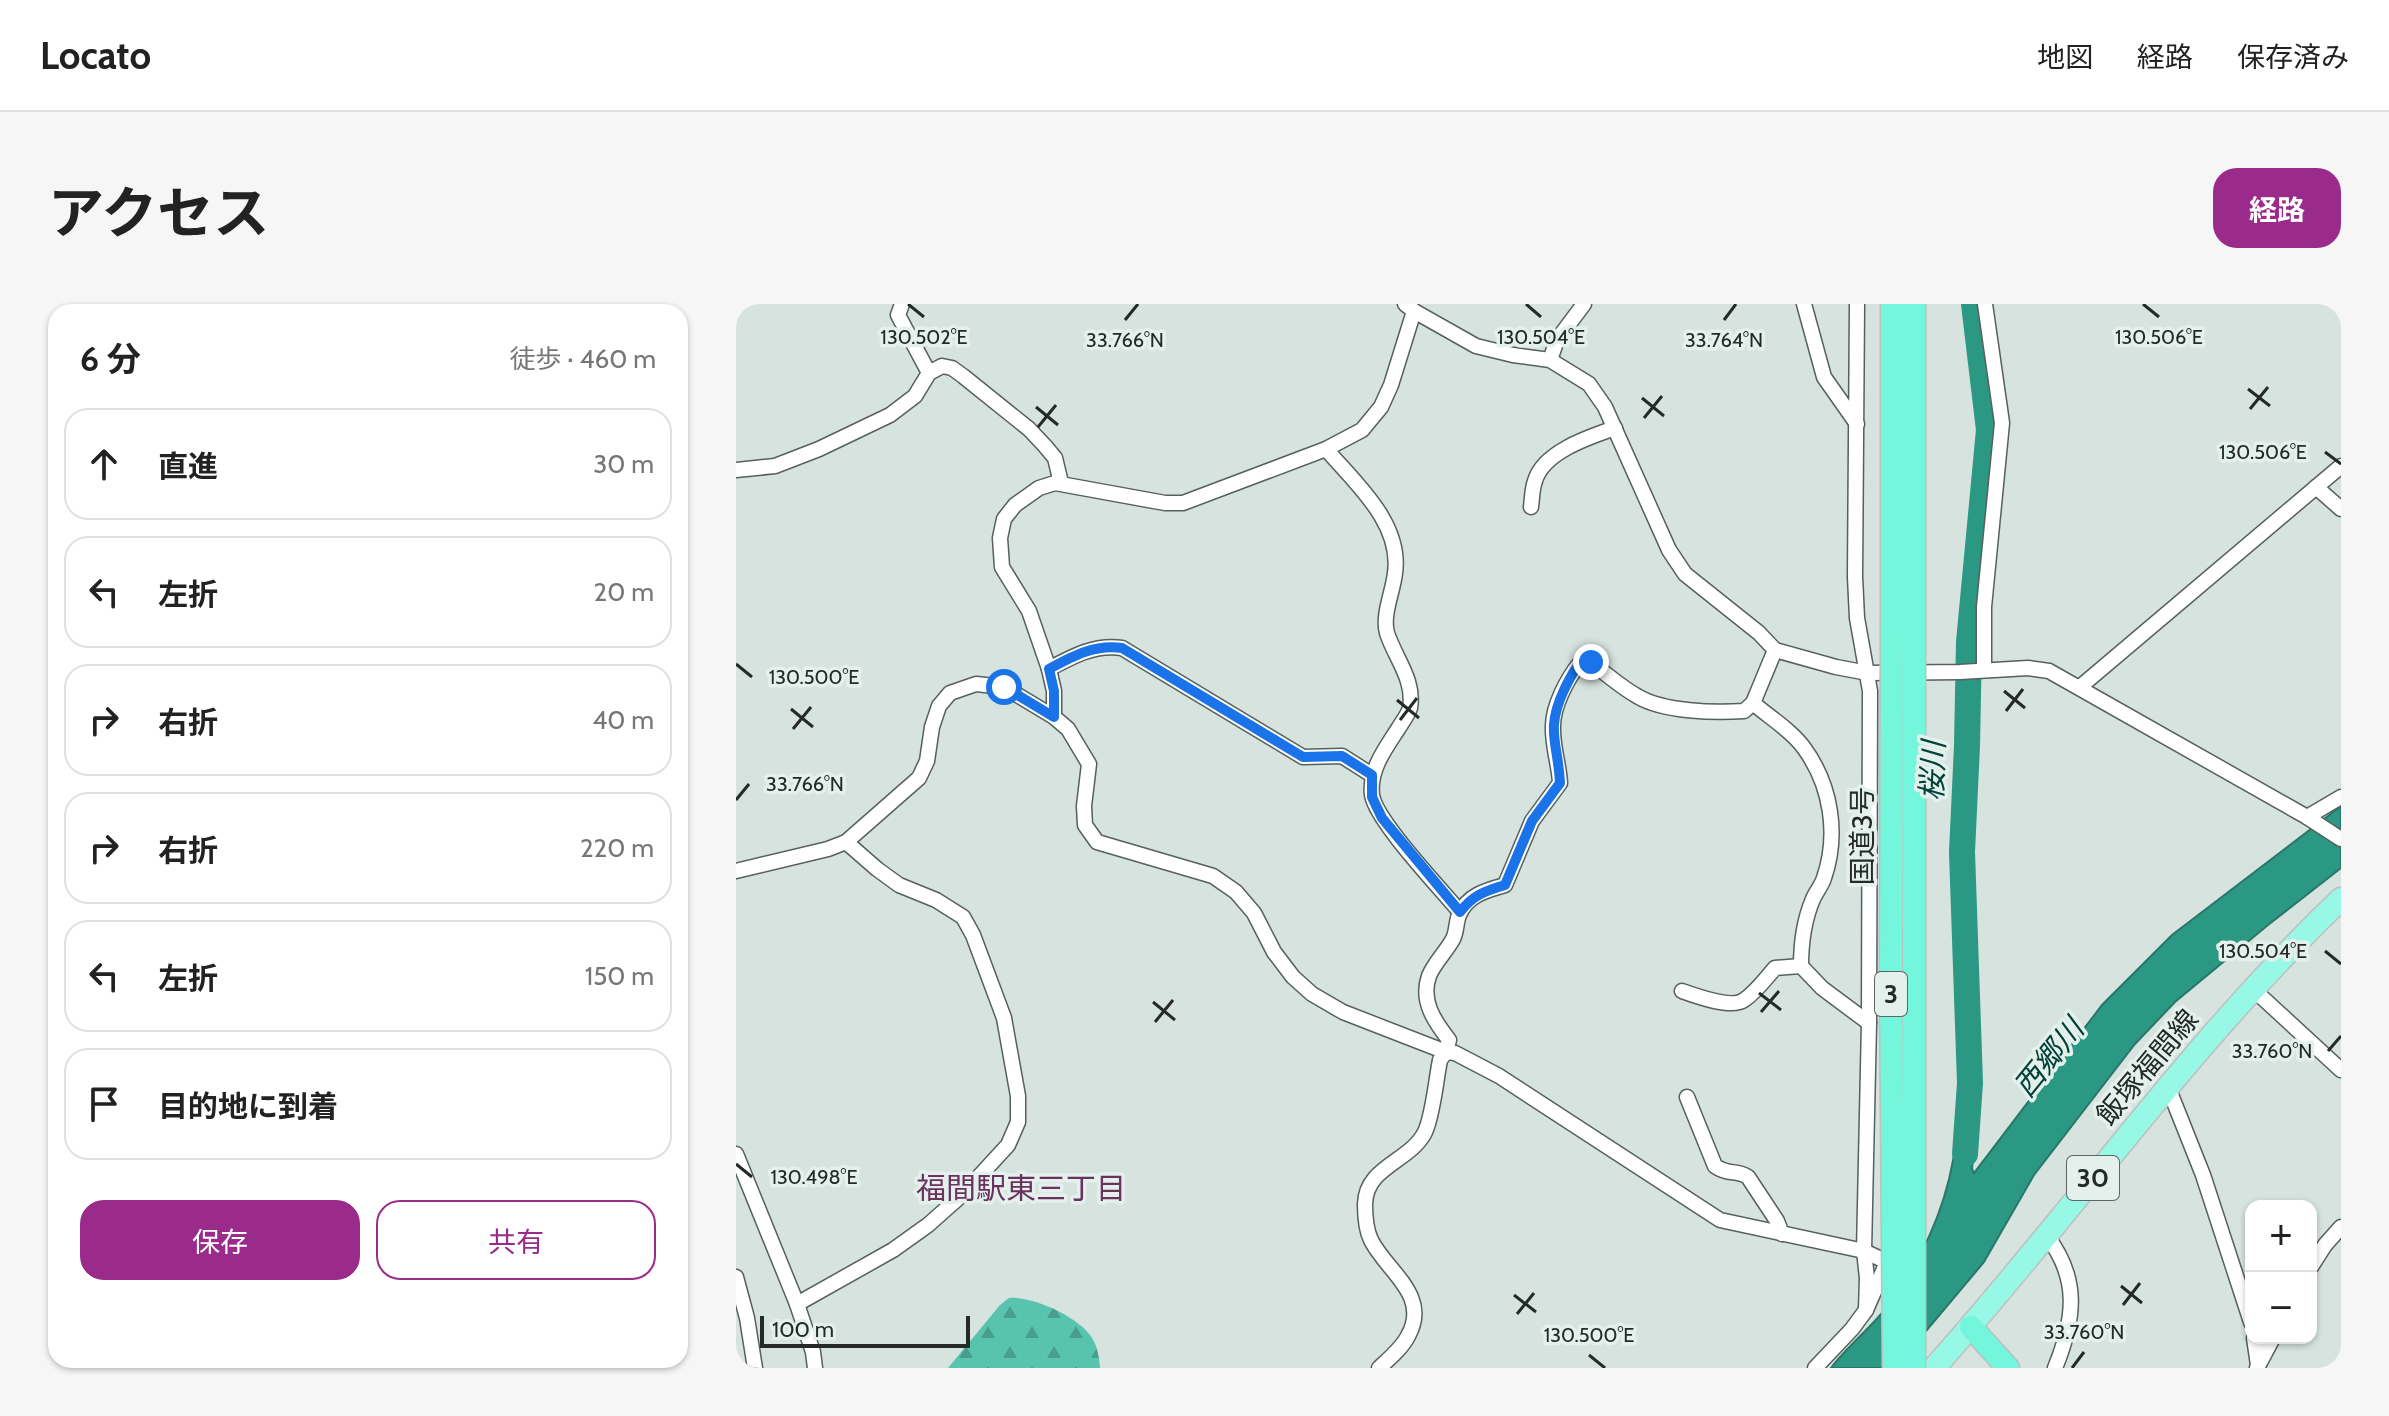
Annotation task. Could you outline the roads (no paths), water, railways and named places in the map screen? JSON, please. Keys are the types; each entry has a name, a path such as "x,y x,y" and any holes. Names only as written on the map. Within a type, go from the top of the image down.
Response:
{"highway":[{"name":"国道3号","path":"1892,304 1903,619 1914,1173 1914,1368"},
{"name":"国道3号","path":"1894,1368 1891,985 1914,304"},
{"path":"1914,1173 1923,1265 1924,1368"},
{"path":"1971,1327 2008,1368"}],"main road":[{"name":"30","path":"2253,989 2341,899"},
{"name":"飯塚福間線","path":"1934,1368 2253,989"}],"street":[{"path":"902,304 898,315 929,373"},
{"path":"1550,360 1557,340 1584,304"},
{"path":"1804,304 1824,377 1857,424"},
{"path":"1857,304 1855,577 1857,618 1870,691 1866,1310"},
{"path":"1980,670 2002,423 1985,304"},
{"path":"1054,717 1054,691 1049,669 1029,611 1002,567 1000,538 1004,519 1015,505 1039,488 1061,483 1165,503 1183,503 1326,449 1362,430 1381,407 1391,385 1410,308 1476,346 1550,360 1589,384 1605,407 1669,550 1685,574 1759,633 1775,650 1868,673 2028,668 2049,671 2341,839"},
{"path":"736,470 775,466 890,415 915,396 929,373 942,366 952,368 1029,429 1055,458 1061,483"},
{"path":"1531,507 1535,478 1545,465 1569,446 1615,428"},
{"path":"1326,449 1381,514 1391,535 1396,569 1386,630 1410,686 1410,710 1372,775 1372,797 1382,818 1460,912"},
{"path":"2080,687 2341,466"},
{"path":"2316,487 2341,509"},
{"path":"1049,669 1074,655 1106,646 1122,648 1303,757 1342,756 1372,775"},
{"path":"1379,1368 1408,1337 1414,1318 1412,1297 1372,1242 1365,1202 1369,1186 1380,1171 1417,1144 1426,1129 1440,1060 1449,1040 1431,1017 1427,994 1429,976 1455,936 1460,912 1470,899 1483,891 1505,885 1532,821 1560,783 1553,726 1556,709 1573,671 1580,663 1591,662 1640,698 1670,707 1744,711 1753,703 1775,650"},
{"path":"736,871 846,842 919,778 927,761 939,706 950,693 976,684 1004,687 1068,729 1089,764 1085,825 1097,842 1213,876 1236,892 1254,913 1274,952 1293,977 1312,994 1343,1012 1455,1053 1499,1076 1720,1220 1864,1251 1887,1262"},
{"path":"1753,703 1803,747 1819,775 1830,806 1830,846 1824,878 1807,915 1801,966 1822,988 1869,1023"},
{"path":"2309,818 2341,797"},
{"path":"797,1304 893,1250 928,1225 963,1194 1008,1145 1018,1122 1018,1096 1004,1018 973,935 963,917 936,900 899,885 846,842"},
{"path":"1682,991 1711,999 1742,1002 1775,968 1801,966"},
{"path":"2253,989 2341,1070"},
{"path":"2168,1087 2203,1175 2245,1304"},
{"path":"1687,1097 1715,1166 1724,1173 1742,1173 1748,1177 1782,1234"},
{"path":"736,1154 797,1304 813,1352 815,1368"},
{"path":"1815,1368 1866,1310 1887,1262 1903,1250 1921,1220"},
{"path":"2317,1258 2341,1227"},
{"path":"2046,1235 2060,1253 2070,1281 2069,1321 2065,1344 2055,1368"},
{"path":"736,1277 755,1368"},
{"path":"2255,1344 2258,1367"},
{"path":"2258,1367 2270,1344"}],"waterway":[{"name":"桜川","path":"1965,1154 1970,1083 1962,852 1969,642 1989,430 1974,304"}],"district":[{"name":"福間駅東三丁目","path":"1021,1189"}],"water label":[{"name":"西郷川","path":"2049,1058"}]}
